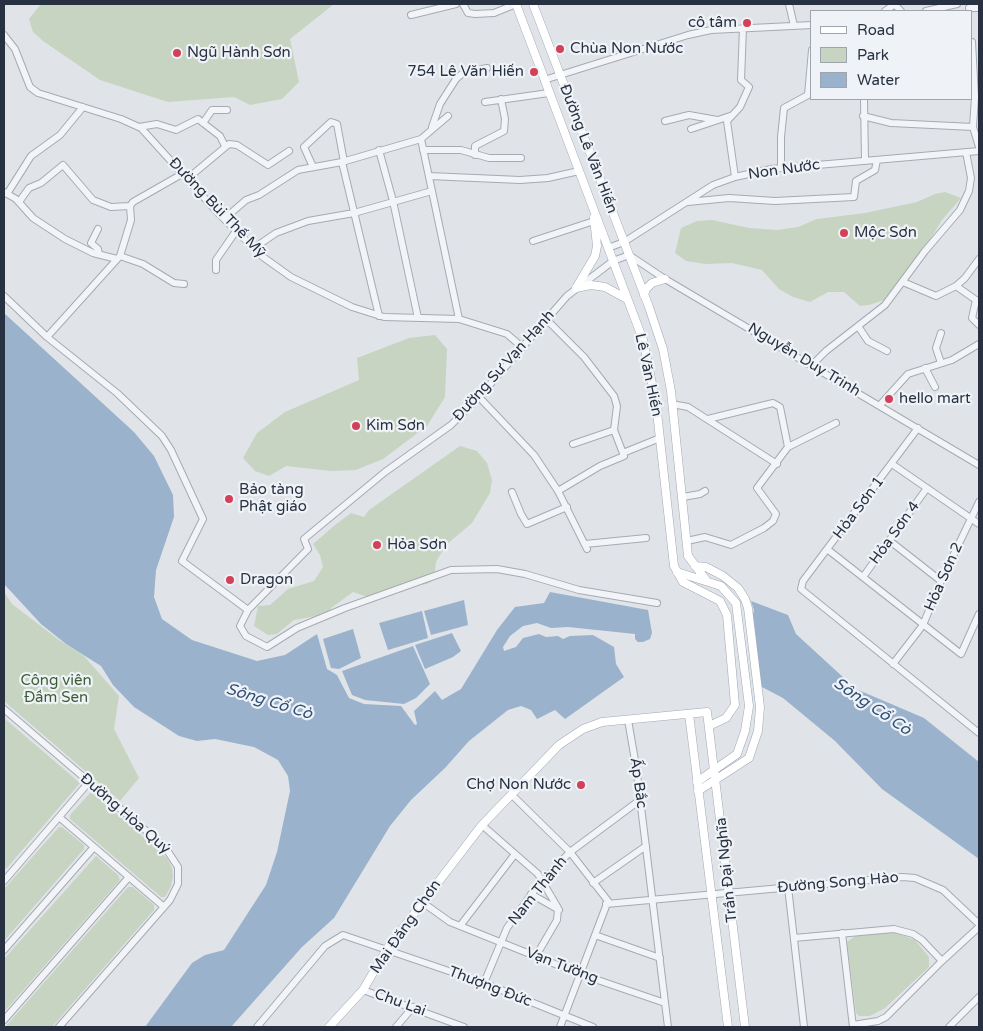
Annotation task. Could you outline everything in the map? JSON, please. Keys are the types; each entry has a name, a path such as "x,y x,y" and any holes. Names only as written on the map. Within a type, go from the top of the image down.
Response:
{"main road":[{"name":"Đường Lê Văn Hiến","path":"516,4 579,171"},
{"name":"Đường Lê Văn Hiến","path":"533,4 644,295"},
{"name":"Lê Văn Hiến","path":"579,171 628,299 648,361 660,438 672,559 677,572"},
{"path":"576,288 595,256 597,246 594,211"},
{"path":"644,295 646,289 652,283 664,279"},
{"path":"576,288 591,285 605,287 628,299"},
{"name":"Lê Văn Hiến","path":"644,295 663,349 672,404 688,556 695,566"},
{"path":"695,566 706,580"},
{"path":"695,566 706,567 731,582 738,588 748,608 760,707 758,731 749,758 698,791"},
{"path":"677,572 721,586 736,602 740,622 748,706 745,731 737,754 697,782"},
{"path":"677,572 683,582 720,601 727,615 734,705 726,718 709,726"},
{"path":"734,705 748,706"},
{"name":"Trần Đại Nghĩa","path":"707,712 745,1027"},
{"name":"Mai Đăng Chơn","path":"329,1027 363,990 387,949 482,825 539,763 572,736 602,722 707,712"},
{"name":"Trần Đại Nghĩa","path":"689,714 728,1027"}],"street":[{"path":"411,15 437,7 456,4"},
{"path":"464,4 468,13 475,14 494,13 516,4"},
{"path":"789,4 794,26"},
{"path":"930,10 957,4"},
{"path":"969,8 979,8"},
{"path":"544,80 667,40 710,30 810,26"},
{"path":"735,177 727,121 740,107 749,87 741,80 742,28"},
{"name":"Đường Bùi Thế Mỹ","path":"4,35 15,49 30,87 38,92 139,127 224,219 274,266 352,307 379,316 459,319 508,334 522,347"},
{"path":"428,132 434,124 440,104 456,79 463,73 487,68"},
{"path":"973,70 973,127 979,146"},
{"path":"781,168 781,137 784,108 808,95 810,72"},
{"path":"485,102 549,93"},
{"path":"475,154 475,146 502,134 504,130 505,119 501,99"},
{"path":"864,100 866,161"},
{"path":"83,108 60,135 31,156 6,193 19,202 43,225 85,249 143,264 174,283 184,284"},
{"path":"203,123 212,110 227,110"},
{"path":"664,121 689,115 717,120"},
{"path":"224,219 246,200 259,195 298,170 343,162 420,139 448,116"},
{"path":"691,128 731,116"},
{"path":"863,116 891,123 973,127"},
{"path":"139,127 157,124 176,130 196,119 220,136 225,146"},
{"path":"313,167 304,147 332,122 338,124 343,162 379,316"},
{"path":"420,139 449,280 459,319"},
{"path":"46,337 119,258 131,220 130,206 133,202 185,177 225,146 235,144 268,165 289,151"},
{"path":"423,150 454,149 489,158 521,158"},
{"path":"379,150 393,201 418,318"},
{"name":"Non Nước","path":"608,248 624,242 713,185 735,177 781,168 979,151"},
{"path":"812,366 826,351 886,305 965,201 971,178 966,152"},
{"path":"688,202 729,198 775,201 854,197 856,182 874,170 877,160"},
{"path":"19,202 29,188 41,183 63,165 93,200 111,207 130,206"},
{"path":"429,176 520,180 548,178 579,171"},
{"path":"254,248 276,234 308,222 354,213 432,190"},
{"path":"533,241 594,221"},
{"path":"98,229 91,243 98,249 99,254"},
{"path":"216,270 216,260 226,249 236,231"},
{"name":"Đường Sư Vạn Hạnh","path":"248,610 308,549 304,539 385,472 450,425 479,396 546,319 576,288 613,261 629,256"},
{"name":"Nguyễn Duy Trinh","path":"629,256 664,279 979,465"},
{"path":"904,282 936,296 956,286 966,278 979,259"},
{"path":"956,286 977,301 972,318 979,325"},
{"path":"4,296 46,337 117,393 162,436 180,468 203,519 182,561 248,610 240,626 246,636 267,647 297,628 345,608 451,570 497,568 579,590 658,603"},
{"path":"546,319 584,357 614,396 617,406 614,430 624,456 600,466 558,492"},
{"path":"858,326 868,341 887,351"},
{"path":"940,333 936,348 942,363"},
{"path":"880,405 908,374 942,363 963,354 979,344"},
{"path":"925,368 935,387"},
{"path":"479,396 500,421 521,439 558,492 586,547 646,538"},
{"path":"708,419 772,403 780,407 788,447"},
{"path":"672,404 688,407 777,464"},
{"path":"687,541 704,538 730,545 773,521 776,512 757,488 788,447 836,423"},
{"name":"Hỏa Sơn 1","path":"893,664 801,589 803,581 918,428"},
{"path":"574,444 614,430"},
{"path":"623,453 660,438"},
{"path":"892,464 979,524"},
{"name":"Hỏa Sơn 4","path":"863,577 927,488"},
{"path":"682,497 700,494 705,491"},
{"path":"512,492 520,514 527,524 567,507"},
{"name":"Hỏa Sơn 2","path":"893,664 923,625 941,581 979,502"},
{"path":"890,541 941,581"},
{"path":"827,549 961,654 979,614"},
{"path":"893,664 979,732"},
{"name":"Đường Hòa Quý","path":"4,709 166,847 178,867 178,884 164,907 59,1027"},
{"name":"Ấp Bắc","path":"628,720 646,846 668,1027"},
{"path":"4,881 89,782"},
{"path":"511,794 570,852 608,901 560,1027"},
{"name":"Nam Thành","path":"484,984 507,928 542,881 570,852 640,800"},
{"path":"59,817 164,907"},
{"path":"482,825 538,874 558,910 555,924 536,956"},
{"path":"593,883 646,846"},
{"path":"4,950 94,847"},
{"path":"460,926 515,854"},
{"path":"4,1020 130,877"},
{"name":"Đường Song Hào","path":"606,904 888,877 915,878 948,893 979,926"},
{"path":"788,887 804,1027"},
{"path":"531,894 558,910"},
{"name":"Vạn Tường","path":"422,902 450,922 580,974 665,1003"},
{"path":"842,933 853,1026 886,1017 979,926"},
{"path":"794,938 885,929 904,931 922,940 942,961"},
{"name":"Thượng Đức","path":"256,1027 325,946 335,938 348,935 484,984 594,1027"},
{"path":"595,935 660,958"},
{"name":"Chu Lai","path":"363,990 413,1007 449,1025 464,1027"},
{"path":"948,1027 979,998"},
{"path":"396,1027 413,1007"}],"green space":[{"name":"Ngũ Hành Sơn","path":"41,4 334,4 290,39 299,82 282,99 250,105 234,97 168,102 100,80 33,32 29,19"},
{"path":"945,192 961,198 942,220 891,298 869,305 860,306 844,292 828,292 810,302 793,297 779,289 762,270 732,263 705,264 686,261 675,253 681,228 697,221 712,220 749,228 777,230 798,227 817,219 865,213 917,202"},
{"path":"435,335 447,349 445,397 427,426 383,459 356,470 331,471 286,466 269,476 255,471 243,458 257,433 285,412 359,380 357,358 409,338"},
{"path":"460,446 477,451 487,463 492,480 490,493 472,523 446,545 436,562 434,580 427,584 404,587 368,597 353,592 331,608 328,614 294,620 277,634 268,635 254,626 258,606 270,605 288,589 314,581 323,567 320,555 313,544 351,513 364,517 369,510"},
{"name":"Công viên Đầm Sen","path":"4,592 12,604 59,640 84,656 119,696 114,729 139,778 120,801 4,701"},
{"path":"4,718 80,783 6,869 4,864"},
{"path":"90,793 93,793 167,858 172,868 173,876 171,886 165,897 161,897 70,819 70,815"},
{"path":"59,827 62,827 84,845 84,849 4,941 4,889"},
{"path":"96,856 118,875 120,880 4,1012 4,959"},
{"path":"128,887 133,887 154,905 154,910 52,1027 5,1027"},
{"path":"894,932 915,940 929,957 929,967 885,1008 870,1016 859,1016 856,1013 847,942 855,936"}],"water":[{"name":"Sông Cổ Cò","path":"4,313 134,432 154,456 173,495 174,517 156,570 154,597 162,619 192,640 257,661 285,655 317,634 327,669 337,675 349,698 364,704 401,706 415,725 417,724 414,711 435,691 442,700 461,689 497,630 515,607 544,603 550,592 648,610 652,633 650,639 643,642 638,642 635,639 635,634 568,627 551,628 537,623 523,626 510,636 503,647 504,651 516,647 523,638 539,634 546,637 558,636 563,639 570,636 593,635 614,647 616,664 624,677 565,719 555,710 537,719 531,710 521,706 508,710 469,741 445,768 411,800 390,826 334,918 302,947 231,1027 145,1027 192,963 205,955 224,950 266,885 277,852 290,791 288,776 278,760 254,747 215,739 197,741 179,736 134,707 113,685 101,666 66,644 41,624 4,584"},
{"path":"464,600 468,625 431,635 424,611"},
{"name":"Sông Cổ Cò","path":"751,601 788,615 796,634 856,689 924,718 979,762 979,859 882,789 835,741 783,698 760,686 752,618 754,610"},
{"path":"422,611 428,638 388,650 379,623"},
{"path":"353,629 361,658 339,669 331,668 323,639"},
{"path":"452,633 461,651 453,657 425,669 415,645"},
{"path":"413,646 430,684 416,698 404,704 365,700 352,695 342,671"}],"place":[{"name":"cô tâm","path":"747,23"},
{"name":"Chùa Non Nước","path":"560,49"},
{"name":"Ngũ Hành Sơn","path":"177,53"},
{"name":"754 Lê Văn Hiến","path":"534,72"},
{"name":"Mộc Sơn","path":"844,233"},
{"name":"hello mart","path":"889,399"},
{"name":"Kim Sơn","path":"356,426"},
{"name":"Bảo tàng Phật giáo","path":"229,499"},
{"name":"Hỏa Sơn","path":"377,545"},
{"name":"Dragon","path":"230,580"},
{"name":"Chợ Non Nước","path":"581,785"}]}
